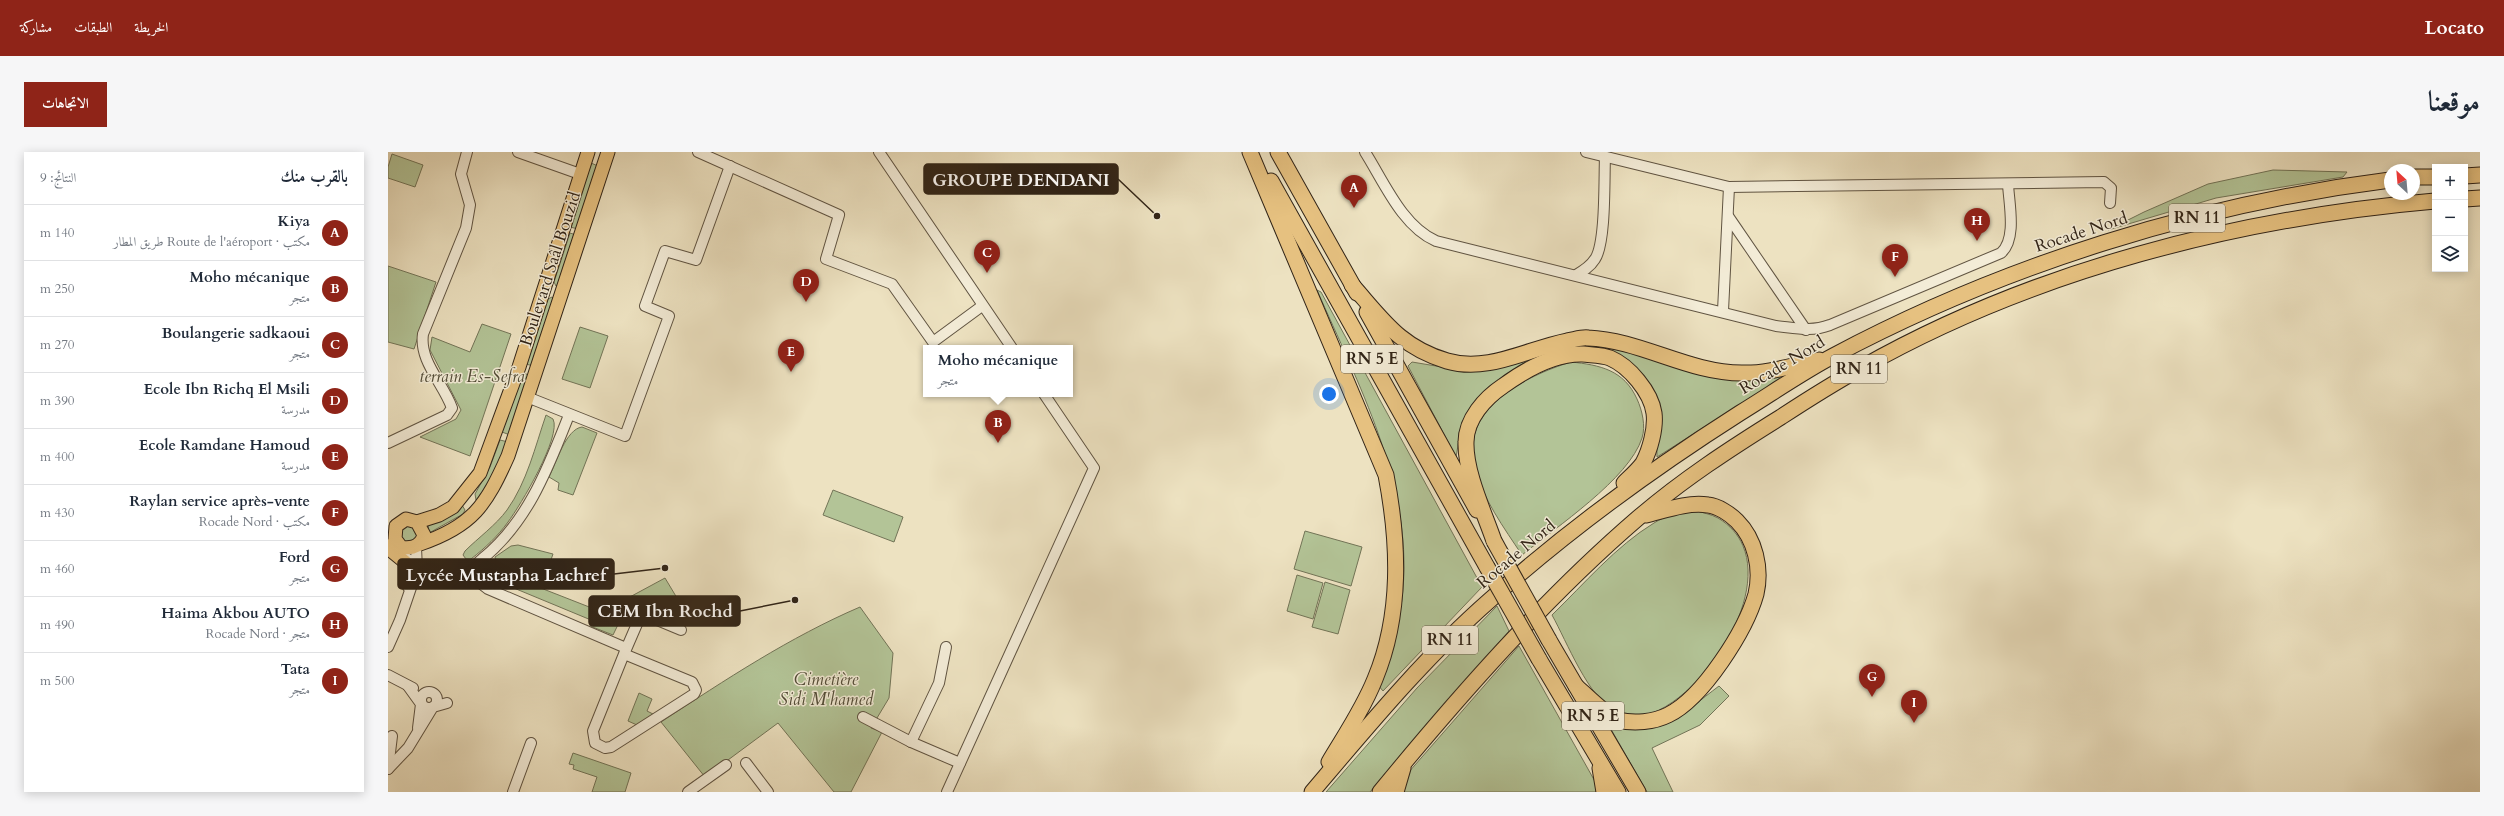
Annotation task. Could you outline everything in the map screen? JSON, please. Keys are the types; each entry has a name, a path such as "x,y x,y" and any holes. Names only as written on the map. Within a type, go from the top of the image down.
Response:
{"highway":[{"path":"1250,152 1386,475 1395,520 1396,578 1389,632 1375,679 1359,712 1312,792"},
{"name":"RN 5 E","path":"1254,152 1539,659 1618,792"},
{"name":"RN 5 E","path":"1278,152 1549,640 1638,792"},
{"path":"2468,176 2480,175"},
{"path":"2420,177 2432,177"},
{"name":"Rocade Nord","path":"1312,792 1416,674 1487,602 1604,506 1723,424 1832,357 1919,314 2010,277 2146,231 2302,193 2384,181"},
{"path":"2468,199 2480,198"},
{"name":"RN 11","path":"1380,792 1405,761 1562,589 1639,517 1709,464 1862,367 1966,317 2046,285 2168,246 2244,228 2386,205 2432,201"},
{"path":"1352,285 1403,342 1422,353 1448,361 1476,366 1587,338 1633,346 1702,367 1741,373 1780,369 1832,357"},
{"path":"1494,541 1468,464 1466,441 1471,422 1480,406 1498,389 1523,372 1546,361 1582,354 1609,358 1631,373 1647,394 1654,413 1651,441 1642,463 1604,506"},
{"path":"1576,686 1617,720 1640,722 1669,715 1686,702 1720,665 1745,620 1756,593 1758,566 1752,543 1745,530 1731,515 1709,505 1690,504 1639,517"},
{"path":"1596,754 1603,777 1604,792"},
{"path":"1396,792 1405,761"}],"main road":[{"name":"Boulevard Saâl Bouzid","path":"388,522 404,520 417,522 440,514 463,496 480,472 489,454 588,152"},
{"name":"Boulevard Saâl Bouzid","path":"410,560 418,545 453,530 477,510 495,484 502,470 528,397 561,291 608,152"},
{"path":"545,286 561,291"},
{"path":"463,496 477,510"},
{"path":"404,520 396,526 394,534 410,560"},
{"path":"417,522 423,530 418,545"},
{"path":"388,547 410,560"}],"street":[{"path":"388,443 447,415 452,408 424,355 422,344 423,334 466,228 470,205 461,174 467,152"},
{"path":"518,152 580,174"},
{"path":"698,152 839,215 826,259 892,284 933,342 982,306"},
{"path":"879,152 1010,345"},
{"path":"1365,152 1400,207 1418,230 1425,236 1723,311 1776,326 1806,330 1815,330 1830,325 2001,253 2007,248 2010,239 2008,184"},
{"path":"1586,152 1729,187 2104,182 2111,188 2110,203"},
{"path":"1576,275 1587,269 1596,259 1601,243 1605,157"},
{"path":"528,397 569,415 625,436 669,316 645,306 665,251 696,260 730,166"},
{"path":"1723,311 1729,187"},
{"path":"1728,216 1806,330"},
{"path":"947,792 1094,468 1046,397"},
{"path":"388,647 400,620 408,595 410,560 451,574 466,572 493,550 519,521 544,475 569,415"},
{"path":"466,572 488,589 625,651 692,682 696,690 694,694 618,743 605,748 595,743 593,731 625,651 640,617 643,615 681,630"},
{"path":"388,627 400,620"},
{"path":"911,742 939,683 946,647"},
{"path":"388,675 408,686 432,694 436,703 408,748 388,769"},
{"path":"408,686 421,704 428,709 433,707"},
{"path":"416,736 422,696 432,694"},
{"path":"863,717 911,742 960,763"},
{"path":"388,769 392,736 408,748"},
{"path":"513,792 531,743"},
{"path":"746,764 768,792"},
{"path":"688,792 726,765"}],"green space":[{"path":"392,154 423,165 415,187 388,178 388,167"},
{"path":"591,163 598,166 578,229 570,227"},
{"path":"2273,170 2347,172 2343,177 2216,198 2108,230 2144,212 2208,184"},
{"path":"570,233 576,235 559,286 556,286 554,282"},
{"path":"388,266 436,282 414,349 388,342"},
{"path":"1317,290 1321,292 1482,587 1383,691 1378,685 1397,626 1402,601 1404,550 1399,511 1391,473 1379,435 1365,398"},
{"path":"552,297 554,299 533,366 526,364 546,300"},
{"name":"terrain Es-Sefra","path":"482,324 511,334 470,456 420,437 456,419 461,410 430,350 432,337 470,352"},
{"path":"580,327 608,336 590,388 562,379"},
{"path":"1578,344 1788,374 1657,457 1656,400 1598,350 1491,386 1476,400 1462,422 1456,457 1408,366 1412,362 1454,369"},
{"path":"1571,362 1601,367 1618,375 1625,381 1632,389 1637,399 1643,418 1642,438 1635,454 1623,470 1607,486 1522,555 1488,502 1474,467 1472,446 1477,428 1486,412 1500,398 1516,386 1534,376"},
{"path":"523,373 529,375 510,435 502,432"},
{"path":"546,415 553,419 554,428 546,455 530,487 514,514 500,532 471,559 466,559 463,555 465,551 498,521 514,499 530,464"},
{"path":"582,427 597,433 573,495 558,490 559,483 549,477 566,440 576,429"},
{"path":"500,440 508,442 498,471 476,500 475,494 490,467"},
{"path":"833,490 903,517 894,542 823,515"},
{"path":"462,505 465,510 463,514 429,533 428,523"},
{"path":"1695,510 1718,518 1742,543 1748,575 1741,612 1723,648 1698,680 1670,704 1641,716 1616,713 1596,695 1587,682 1571,654 1552,615 1613,554 1640,532 1664,518"},
{"path":"407,523 419,533 414,542 404,542 398,531"},
{"path":"1305,531 1362,547 1351,586 1294,569"},
{"path":"518,545 553,554 543,582 496,562 495,557 511,546"},
{"path":"478,566 487,567 602,612 665,578 689,618 674,612 671,619 629,602 613,635 590,626 591,620 480,574 475,569"},
{"path":"1297,575 1323,583 1313,619 1287,611"},
{"path":"1325,582 1350,590 1338,634 1312,627"},
{"path":"1497,606 1509,631 1370,792 1326,792 1417,688"},
{"name":"Cimetière Sidi M'hamed","path":"860,607 893,653 889,698 871,728 882,732 851,792 834,792 778,723 705,777 661,722 783,645"},
{"path":"1519,646 1597,785 1597,792 1400,792 1408,773"},
{"path":"1719,686 1729,696 1700,725 1652,748 1673,792 1647,792 1608,724 1625,729 1654,727 1668,722 1680,715"},
{"path":"639,693 652,699 647,711 653,714 637,725 628,721"},
{"path":"573,753 631,773 625,792 592,792 597,777 573,769 574,765 569,764"}],"place":[{"name":"Kiya","path":"1354,208"},
{"name":"GROUPE DENDANI","path":"1157,216"},
{"name":"Haima Akbou AUTO","path":"1977,241"},
{"name":"Boulangerie sadkaoui","path":"987,273"},
{"name":"Raylan service après-vente","path":"1895,277"},
{"name":"Ecole Ibn Richq El Msili","path":"806,302"},
{"name":"Ecole Ramdane Hamoud","path":"791,372"},
{"name":"Moho mécanique","path":"998,443"},
{"name":"Lycée Mustapha Lachref","path":"665,568"},
{"name":"CEM Ibn Rochd","path":"795,600"},
{"name":"Ford","path":"1872,697"},
{"name":"Tata","path":"1914,723"}]}
